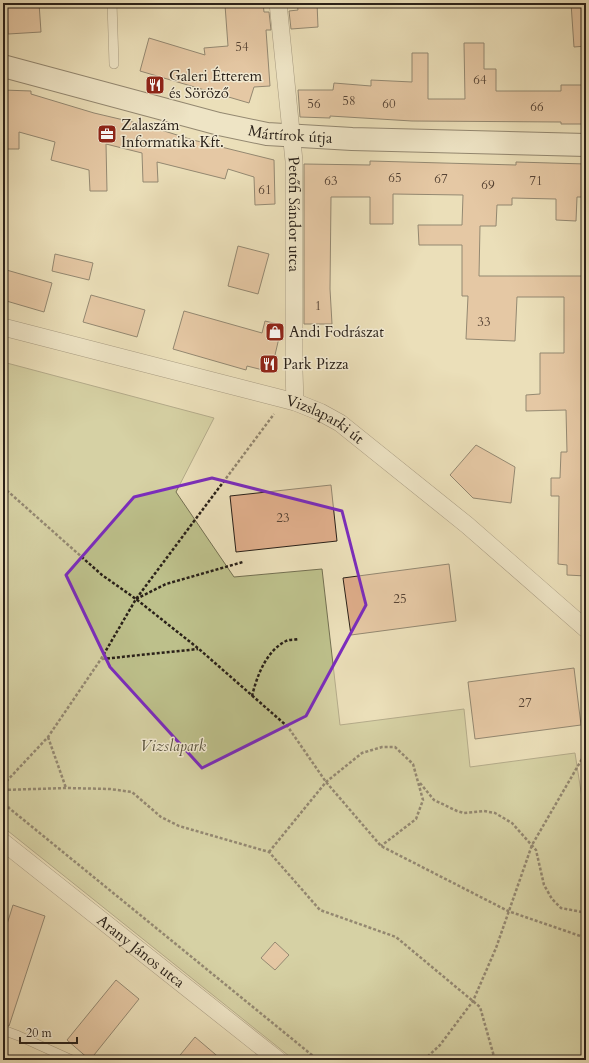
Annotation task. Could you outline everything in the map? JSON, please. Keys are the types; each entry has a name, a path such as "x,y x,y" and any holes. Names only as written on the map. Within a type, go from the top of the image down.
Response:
{"street":[{"name":"Petőfi Sándor utca","path":"278,3 294,161 294,371 290,400"},
{"name":"Mártírok útja","path":"3,66 219,124 267,134 586,145"},
{"name":"Vizslaparki út","path":"3,327 290,400 320,412 340,423 468,525 586,629"},
{"name":"Arany János utca","path":"3,842 278,1060"}],"lane":[{"path":"112,3 114,64"},
{"path":"3,1030 72,1060"}],"path":[{"path":"3,785 48,737 101,659 136,599 290,400"},
{"path":"3,487 102,575 136,599 199,650 288,727 326,782 381,846 508,911 586,938"},
{"path":"136,599 166,584 243,562"},
{"path":"252,696 258,674 270,655 287,640 299,639"},
{"path":"101,659 199,650"},
{"path":"48,737 66,788"},
{"path":"269,852 326,782 362,753 382,747 395,747 413,764 419,781 423,800 416,819 381,846"},
{"path":"424,1060 440,1045 473,1001 493,954 532,845 586,752"},
{"path":"419,781 434,800 457,812 464,813 484,811 502,816 512,823 536,850 541,865 544,885 552,899 561,908 582,912 586,917"},
{"path":"3,790 66,788 110,789 132,792 161,817 179,826 269,852 320,910 396,937 480,1007 495,1060"},
{"path":"3,798 9,808 318,1060"}],"highlighted area":[{"path":"212,478 342,511 366,605 306,716 202,768 110,667 66,575 134,497"}],"green space":[{"name":"Vizslapark","path":"3,362 214,418 176,492 234,577 322,569 340,725 464,709 470,767 575,753 586,824 586,1060 294,1060 3,827"}],"building":[{"path":"7,3 39,3 41,32 8,34"},
{"path":"263,3 264,12 269,12 271,30 266,30 270,86 254,87 249,103 140,71 149,38 205,55 204,48 228,46 225,5"},
{"path":"297,3 317,3 318,27 291,29 289,11 298,10"},
{"path":"571,3 586,3 586,46 574,47"},
{"path":"464,43 484,43 484,69 496,69 496,91 561,91 561,85 586,85 586,124 561,124 561,122 412,121 330,116 330,118 300,117 298,90 333,90 334,83 371,86 371,80 412,82 412,53 428,53 428,99 465,99"},
{"path":"3,90 31,91 31,94 94,113 145,125 193,140 274,160 275,204 255,205 254,177 228,169 225,179 157,162 158,182 143,182 142,153 106,144 107,191 90,191 89,170 51,160 55,142 19,132 19,149 3,149"},
{"path":"370,161 516,165 516,162 586,164 586,197 577,197 576,221 556,220 556,199 512,198 512,205 497,205 496,226 480,226 479,276 586,276 586,576 567,575 567,565 558,564 559,496 551,496 551,478 560,478 561,452 567,452 566,410 526,411 526,395 540,394 540,353 564,353 564,297 517,297 515,341 466,339 468,296 462,296 462,245 419,245 418,225 462,225 463,195 393,194 393,224 370,224 370,197 331,197 330,289 332,324 304,324 304,164 370,165"},
{"path":"238,246 269,254 258,294 228,286"},
{"path":"55,254 93,263 89,280 52,271"},
{"path":"3,269 52,283 44,312 3,300"},
{"path":"91,295 145,310 137,337 83,322"},
{"path":"184,311 262,333 265,321 282,325 271,372 247,366 246,370 173,349"},
{"path":"476,445 515,467 511,503 473,498 450,475"},
{"path":"331,485 337,541 236,552 230,496"},
{"path":"449,564 456,621 351,635 343,578"},
{"path":"574,668 581,725 475,739 468,682"},
{"path":"13,905 45,916 9,1026 3,1024 3,937"},
{"path":"275,942 289,955 275,970 261,958"},
{"path":"116,980 139,999 90,1060 67,1040"},
{"path":"195,1037 222,1060 176,1060"}],"place":[{"name":"Galeri Étterem és Söröző","path":"155,85"},
{"name":"Zalaszám Informatika Kft.","path":"107,134"},
{"name":"Andi Fodrászat","path":"275,332"},
{"name":"Park Pizza","path":"269,364"}]}
